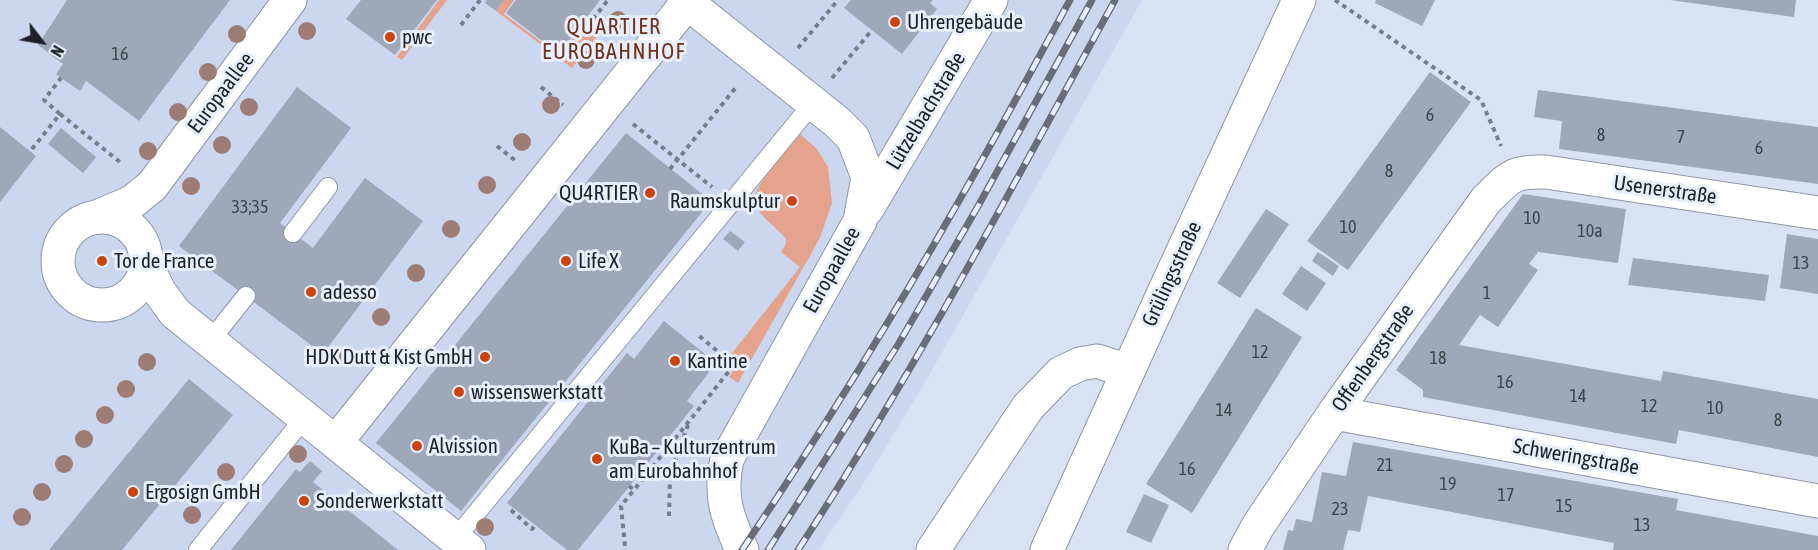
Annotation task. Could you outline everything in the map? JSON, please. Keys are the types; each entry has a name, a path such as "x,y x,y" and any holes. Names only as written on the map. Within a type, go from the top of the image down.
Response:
{"street":[{"name":"Europaallee","path":"99,216 132,202 152,186 290,0"},
{"name":"Lützelbachstraße","path":"860,221 991,0"},
{"name":"Grülingsstraße","path":"1047,550 1299,0"},
{"name":"Europaallee","path":"685,1 822,91 837,122 853,138 868,177 860,221 727,459 722,480 724,502 737,539"},
{"path":"336,442 607,103 685,1"},
{"name":"Usenerstraße","path":"1513,175 1546,172 1818,213"},
{"name":"Offenbergstraße","path":"1245,550 1258,526 1334,413 1486,200 1513,175"},
{"name":"Europaallee","path":"145,254 144,219 152,186"},
{"path":"175,313 148,304 96,306 80,300 67,289 59,274 57,263 58,252 68,231 87,219 99,216 112,217 124,222 134,230 159,291 175,313 462,544"},
{"path":"113,304 132,293 140,285 145,254"},
{"path":"933,550 1028,407 1061,373 1080,364 1097,361 1128,371"},
{"name":"Schweringstraße","path":"1334,413 1818,501"}],"lane":[{"path":"462,544 731,202 822,91"},
{"path":"293,233 328,187"},
{"path":"210,341 246,296"},
{"path":"198,550 305,417"}],"path":[{"path":"461,25 480,0"},
{"path":"593,18 608,0"},
{"path":"796,51 838,0"},
{"path":"1335,0 1481,100 1513,175"},
{"path":"822,91 872,30"},
{"path":"61,78 44,100 120,162"},
{"path":"670,169 743,78"},
{"path":"607,103 731,202"},
{"path":"32,149 60,114"},
{"path":"625,546 621,506 734,365 698,335"},
{"path":"669,516 670,475 689,422"},
{"path":"629,486 634,490"},
{"path":"524,522 532,529 535,525"}],"shaded area":[{"name":"QUARTIER EUROBAHNHOF","path":"0,0 1142,0 920,391 860,489 818,550 0,550"},
{"path":"439,0 447,0 402,60 397,57"},
{"path":"504,0 514,0 504,14 560,56 588,18 602,30 572,68 496,11"},
{"path":"800,134 817,149 828,167 832,203 820,238 738,383 729,377 738,364 729,357 800,267 781,252 786,239 757,208 755,196 764,178"}],"building":[{"path":"67,0 230,0 139,121 86,81 80,91 61,78 56,74 63,64 38,45"},
{"name":"pwc","path":"361,0 437,0 395,55 346,19"},
{"path":"487,0 504,0 496,11 485,3"},
{"path":"516,0 600,0 559,54 506,13"},
{"name":"Uhrengebäude","path":"851,0 933,0 930,3 937,9 902,54 844,8"},
{"path":"1376,0 1435,0 1422,26 1375,3"},
{"path":"1670,0 1796,0 1794,17"},
{"path":"1430,72 1471,102 1348,270 1307,241"},
{"path":"297,87 351,128 280,223 313,248 365,178 423,221 323,354 179,246"},
{"path":"1538,90 1818,127 1818,184 1559,149 1562,121 1534,117"},
{"path":"0,127 36,156 0,202"},
{"path":"61,128 96,157 83,173 48,144"},
{"path":"626,133 711,201 461,511 376,443"},
{"path":"1523,194 1626,209 1618,263 1538,252 1529,264 1538,270 1498,327 1480,315 1459,345 1661,381 1663,371 1818,399 1818,457 1679,430 1676,444 1423,397 1423,390 1396,370"},
{"path":"1266,209 1289,224 1240,298 1217,283"},
{"path":"730,231 745,242 738,251 723,239"},
{"path":"1787,234 1818,239 1818,294 1780,288"},
{"path":"1318,252 1339,266 1333,276 1312,261"},
{"path":"1633,258 1769,275 1765,301 1628,285"},
{"path":"1301,266 1326,283 1307,311 1282,294"},
{"path":"1256,308 1302,337 1192,513 1146,484"},
{"name":"KuBa – Kulturzentrum am Eurobahnhof","path":"664,321 716,363 687,401 694,406 578,550 567,550 507,503 627,353 634,359"},
{"name":"Ergosign GmbH","path":"189,379 233,415 122,550 49,550"},
{"path":"1353,442 1678,499 1676,510 1818,536 1818,550 1613,550 1614,543 1368,496 1360,532 1348,530 1343,550 1283,550 1288,530 1293,531 1296,519 1312,522 1322,472 1346,476"},
{"name":"Sonderwerkstatt","path":"310,461 322,471 313,482 398,550 231,550 296,469 300,472"},
{"path":"1144,494 1169,505 1151,543 1126,532"}],"railway":[{"path":"742,550 827,420 908,288 1070,0"},
{"path":"768,550 899,343 1092,0"},
{"path":"798,550 922,347 1115,0"}],"place":[{"name":"Uhrengebäude","path":"895,22"},
{"name":"pwc","path":"390,37"},
{"name":"QU4RTIER","path":"650,193"},
{"name":"Raumskulptur","path":"792,201"},
{"name":"Tor de France","path":"102,261"},
{"name":"Life X","path":"566,261"},
{"name":"adesso","path":"311,292"},
{"name":"HDK Dutt & Kist GmbH","path":"485,357"},
{"name":"Kantine","path":"675,361"},
{"name":"wissenswerkstatt","path":"459,392"},
{"name":"Alvission","path":"417,446"},
{"name":"KuBa – Kulturzentrum am Eurobahnhof","path":"597,459"},
{"name":"Ergosign GmbH","path":"133,492"},
{"name":"Sonderwerkstatt","path":"304,501"}],"district":[{"name":"QUARTIER EUROBAHNHOF","path":"614,40"}]}
